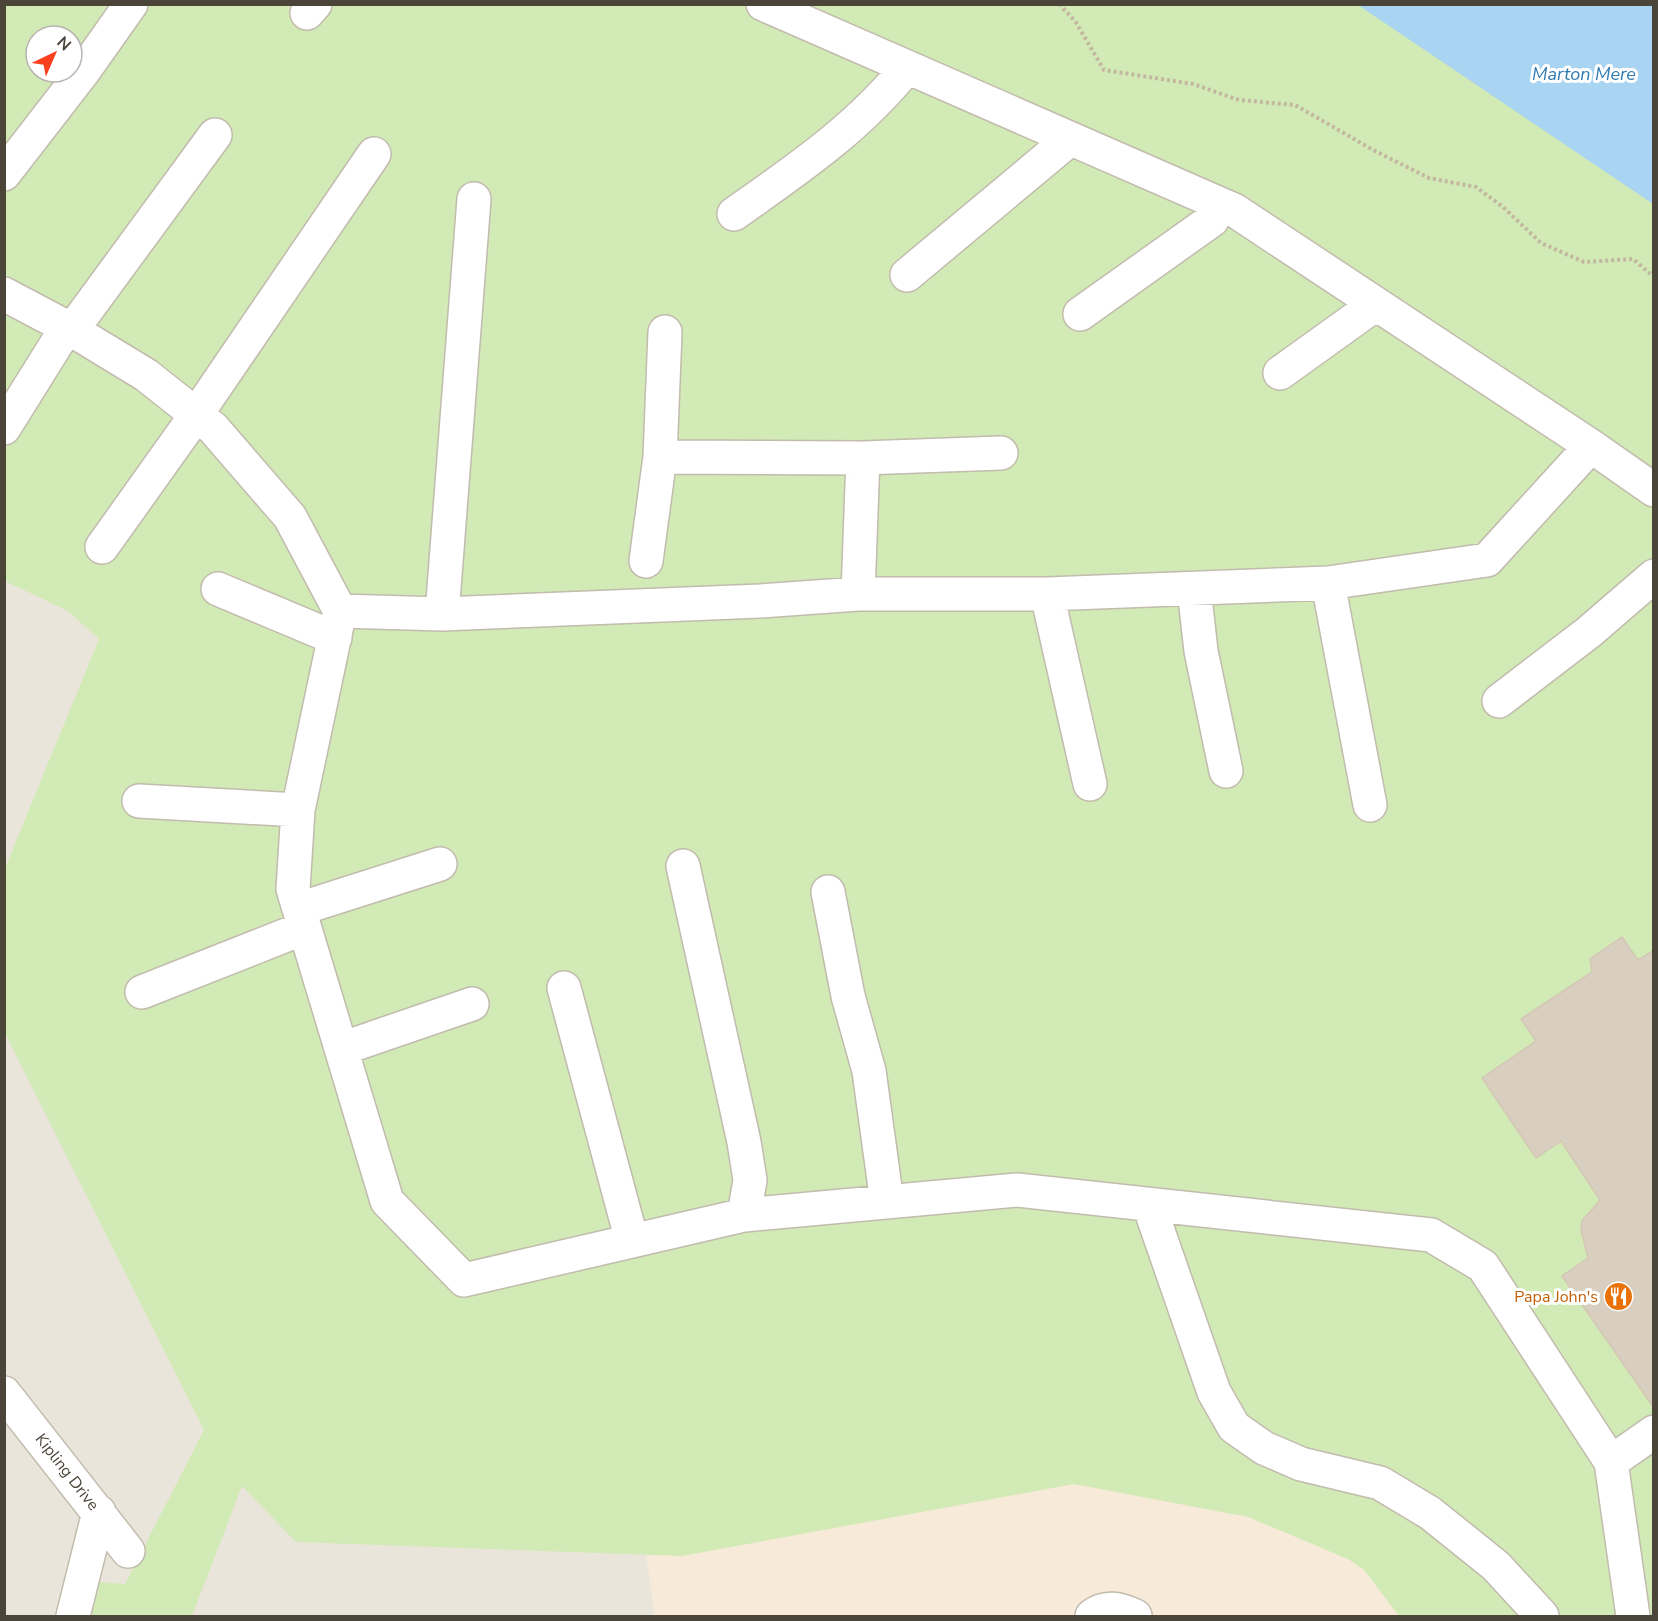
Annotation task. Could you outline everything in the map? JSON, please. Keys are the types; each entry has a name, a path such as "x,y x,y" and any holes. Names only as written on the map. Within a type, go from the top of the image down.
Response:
{"street":[{"path":"4,174 83,72 131,4"},
{"path":"763,4 1233,210 1591,446 1653,490"},
{"path":"734,214 802,167 885,95 907,67"},
{"path":"4,428 70,329 214,135"},
{"path":"907,275 1070,139"},
{"path":"102,547 196,415 374,154"},
{"path":"442,614 474,199"},
{"path":"1080,314 1212,220 1217,203"},
{"path":"4,294 70,329 146,375 213,428 290,517 337,624 298,810 293,890 387,1201 464,1280 744,1215 1017,1190 1431,1235 1483,1266 1611,1462 1633,1617"},
{"path":"1280,373 1376,304"},
{"path":"646,561 660,458 665,332"},
{"path":"218,589 337,624 442,614 760,601 858,594 1047,594 1328,583 1487,560 1591,446"},
{"path":"660,458 863,458 1001,453"},
{"path":"858,594 863,458"},
{"path":"1499,701 1589,632 1653,576"},
{"path":"1328,583 1370,805"},
{"path":"1194,589 1201,651 1226,771"},
{"path":"1047,594 1090,784"},
{"path":"139,801 298,810"},
{"path":"142,992 302,918 440,864"},
{"path":"683,866 746,1152 750,1180 744,1215"},
{"path":"828,892 848,996 869,1071 887,1202"},
{"path":"564,988 632,1241"},
{"path":"341,1049 472,1004"},
{"path":"1149,1205 1214,1392 1234,1427 1264,1448 1301,1464 1380,1483 1430,1513 1496,1566 1542,1617"},
{"name":"Kipling Drive","path":"4,1394 128,1551"},
{"path":"1611,1462 1653,1432"},
{"path":"73,1617 99,1512"},
{"path":"1092,1617 1102,1609 1123,1610 1135,1617"}],"path":[{"path":"1059,4 1076,21 1104,70 1192,84 1239,100 1295,105 1373,150 1428,178 1476,187 1503,207 1541,243 1584,262 1633,259 1653,277"}],"shaded area":[{"path":"5,548 126,603 5,883"},
{"path":"4,991 645,1545 655,1616 5,1616"},
{"path":"1073,1470 1227,1498 1360,1565 1399,1616 655,1616 645,1545"}],"green space":[{"path":"5,5 1653,5 1653,1616 1399,1616 1364,1570 1348,1559 1248,1517 1074,1484 682,1556 296,1542 242,1486 192,1616 89,1616 97,1582 125,1584 204,1430 5,1033 5,868 99,639 68,611 5,581"}],"water":[{"name":"Marton Mere","path":"1358,5 1653,5 1653,204"}],"building":[{"path":"1622,937 1638,960 1654,950 1654,1408 1562,1276 1588,1258 1581,1230 1582,1221 1600,1200 1561,1141 1536,1158 1482,1078 1536,1041 1521,1019 1592,972 1590,959"}],"place":[{"name":"Papa John's","path":"1619,1297"}]}
